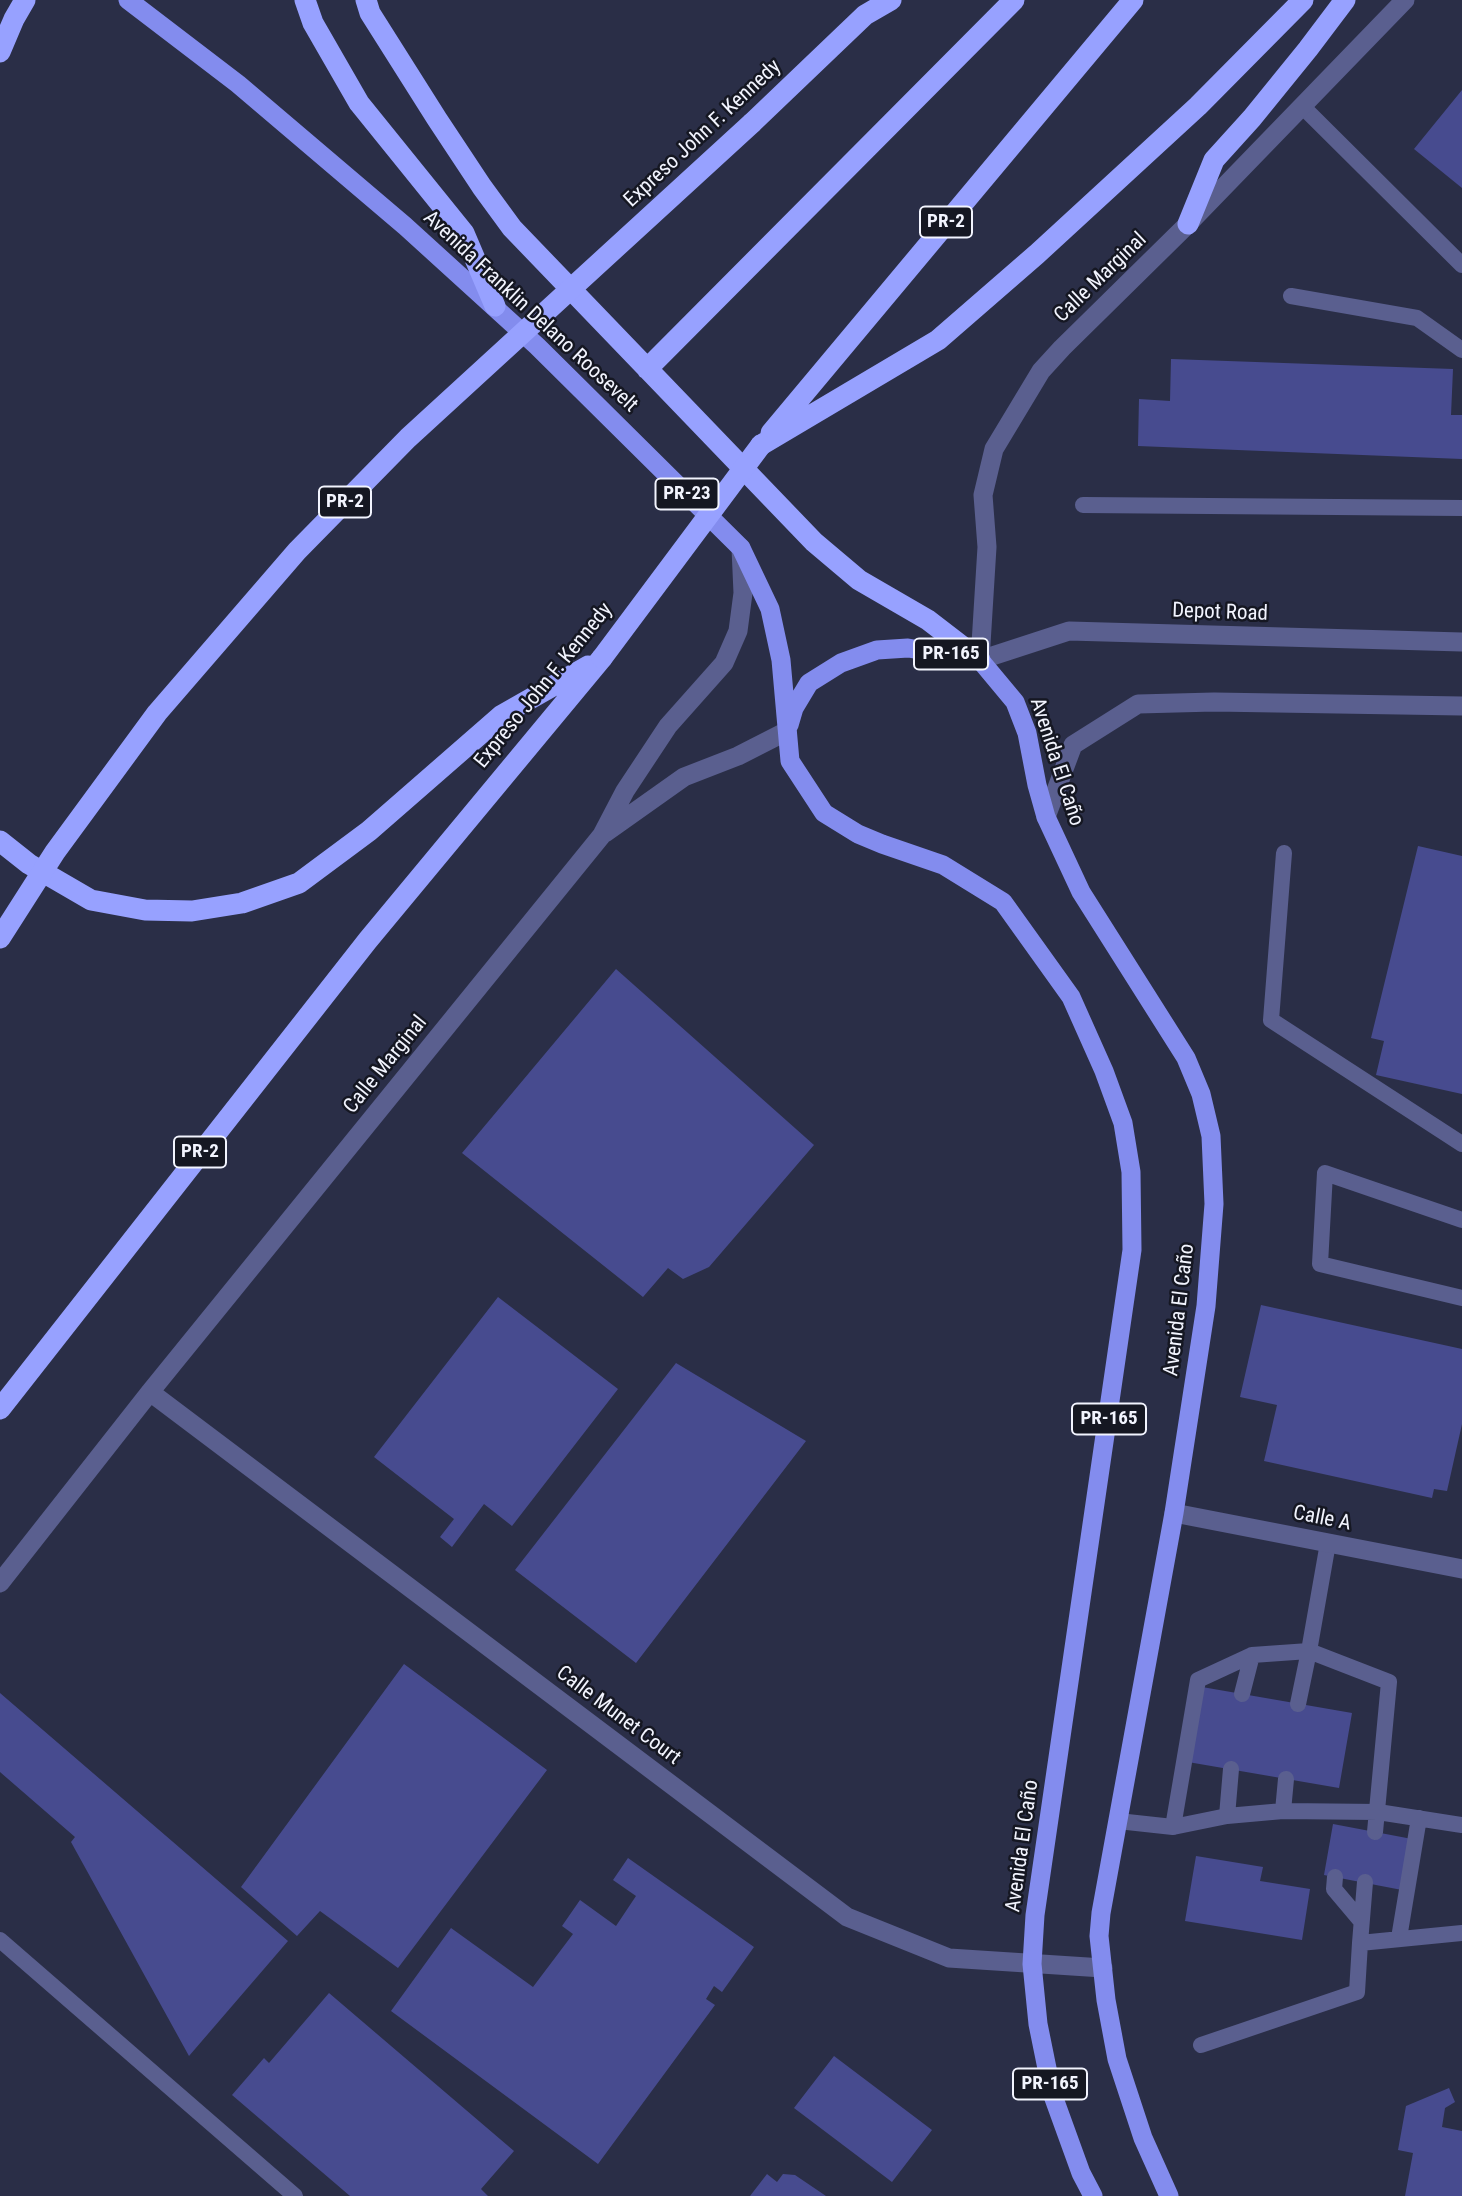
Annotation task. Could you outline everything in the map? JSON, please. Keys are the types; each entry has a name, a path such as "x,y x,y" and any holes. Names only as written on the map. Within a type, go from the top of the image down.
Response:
{"highway":[{"path":"0,52 25,0"},
{"path":"305,0 313,23 359,103 464,233 495,306"},
{"path":"366,0 370,13 437,119 512,228 814,542 859,580 928,620 980,660"},
{"path":"868,8 881,0"},
{"name":"Expreso John F. Kennedy","path":"0,938 55,852 157,713 297,551 408,438 752,123 868,8 891,0"},
{"path":"647,369 1014,0"},
{"name":"Expreso John F. Kennedy","path":"0,1409 402,897 602,658 761,445 1133,0"},
{"path":"761,445 938,340 1199,106 1303,0"},
{"path":"1188,225 1214,160 1276,88 1345,0"},
{"path":"0,841 29,864 91,900 145,910 192,911 242,903 299,883 369,831 502,715 602,658"}],"main road":[{"name":"Avenida Franklin Delano Roosevelt","path":"128,0 238,84 495,306 741,548 770,609 781,660 787,731"},
{"name":"PR-165","path":"787,731 794,708 809,683 841,663 877,650 908,649 980,660"},
{"name":"Avenida El Caño","path":"980,660 1016,702 1027,733 1046,817 1082,892 1185,1058 1201,1094 1211,1136 1214,1204 1206,1306 1174,1513 1099,1936 1117,2059 1143,2138 1169,2196"},
{"name":"Avenida El Caño","path":"787,731 790,761 824,813 858,834 943,865 1003,902 1070,998 1104,1071 1123,1123 1130,1172 1132,1251 1037,1902 1032,1965 1038,2024 1052,2093 1080,2173 1093,2196"}],"street":[{"name":"Calle Marginal","path":"980,660 987,547 984,495 994,449 1041,372 1062,348 1188,225 1405,0"},
{"name":"Calle Marginal","path":"0,1583 150,1392 602,835 625,791 668,726 724,663 738,631 743,593 741,548"},
{"name":"Depot Road","path":"980,660 1069,632 1462,642"},
{"path":"1046,817 1073,745 1138,704 1214,702 1462,706"},
{"path":"602,835 684,777 738,756 787,731"},
{"name":"Calle Munet Court","path":"150,1392 847,1917 949,1958 1103,1968"},
{"name":"Calle A","path":"1174,1513 1462,1569"}],"lane":[{"path":"1302,106 1462,265"},
{"path":"1291,296 1417,318 1462,350"},
{"path":"1083,505 1462,508"},
{"path":"1284,853 1270,1020 1462,1144"},
{"path":"1462,1220 1325,1173 1320,1264 1462,1298"},
{"path":"1298,1704 1328,1543"},
{"path":"1173,1827 1198,1680 1252,1655 1309,1651 1389,1682 1375,1832"},
{"path":"1242,1694 1252,1655"},
{"path":"1227,1816 1231,1769"},
{"path":"1283,1811 1286,1779"},
{"path":"1118,1821 1173,1827 1227,1816 1283,1811 1344,1818 1378,1812 1462,1825"},
{"path":"1399,1938 1419,1818"},
{"path":"1335,1877 1334,1889 1362,1921"},
{"path":"1201,2045 1357,1992 1365,1882"},
{"path":"1360,1943 1462,1933"},
{"path":"0,1940 295,2196"}],"building":[{"path":"1462,90 1462,188 1414,149"},
{"path":"1171,359 1453,369 1451,415 1462,415 1462,459 1138,446 1139,399 1170,401"},
{"path":"1418,846 1462,856 1462,1094 1376,1075 1384,1041 1371,1038"},
{"path":"616,969 814,1145 709,1267 683,1279 668,1268 643,1297 462,1153"},
{"path":"498,1297 618,1389 512,1526 484,1504 452,1547 440,1537 454,1519 374,1457"},
{"path":"1261,1305 1462,1349 1462,1424 1447,1491 1434,1489 1432,1498 1264,1461 1277,1405 1240,1397"},
{"path":"676,1363 806,1441 636,1663 515,1570"},
{"path":"404,1664 547,1770 398,1968 320,1911 297,1936 241,1887"},
{"path":"1202,1687 1352,1713 1339,1788 1188,1762"},
{"path":"0,1693 288,1941 189,2056 71,1842 75,1837 0,1772"},
{"path":"1333,1824 1412,1839 1402,1890 1324,1875"},
{"path":"1196,1856 1263,1867 1260,1881 1310,1889 1302,1940 1185,1921"},
{"path":"628,1858 754,1947 722,1992 714,1986 706,1999 715,2005 598,2164 391,2011 451,1928 533,1987 573,1934 562,1926 580,1900 616,1926 636,1896 613,1880"},
{"path":"329,1993 514,2151 481,2189 488,2196 350,2196 232,2095 264,2058 269,2063"},
{"path":"834,2056 932,2130 892,2182 794,2108"},
{"path":"1449,2088 1455,2102 1445,2108 1442,2127 1462,2131 1462,2196 1405,2196 1413,2153 1398,2150 1406,2106"},
{"path":"767,2174 777,2182 783,2174 795,2175 826,2196 750,2196"}]}
